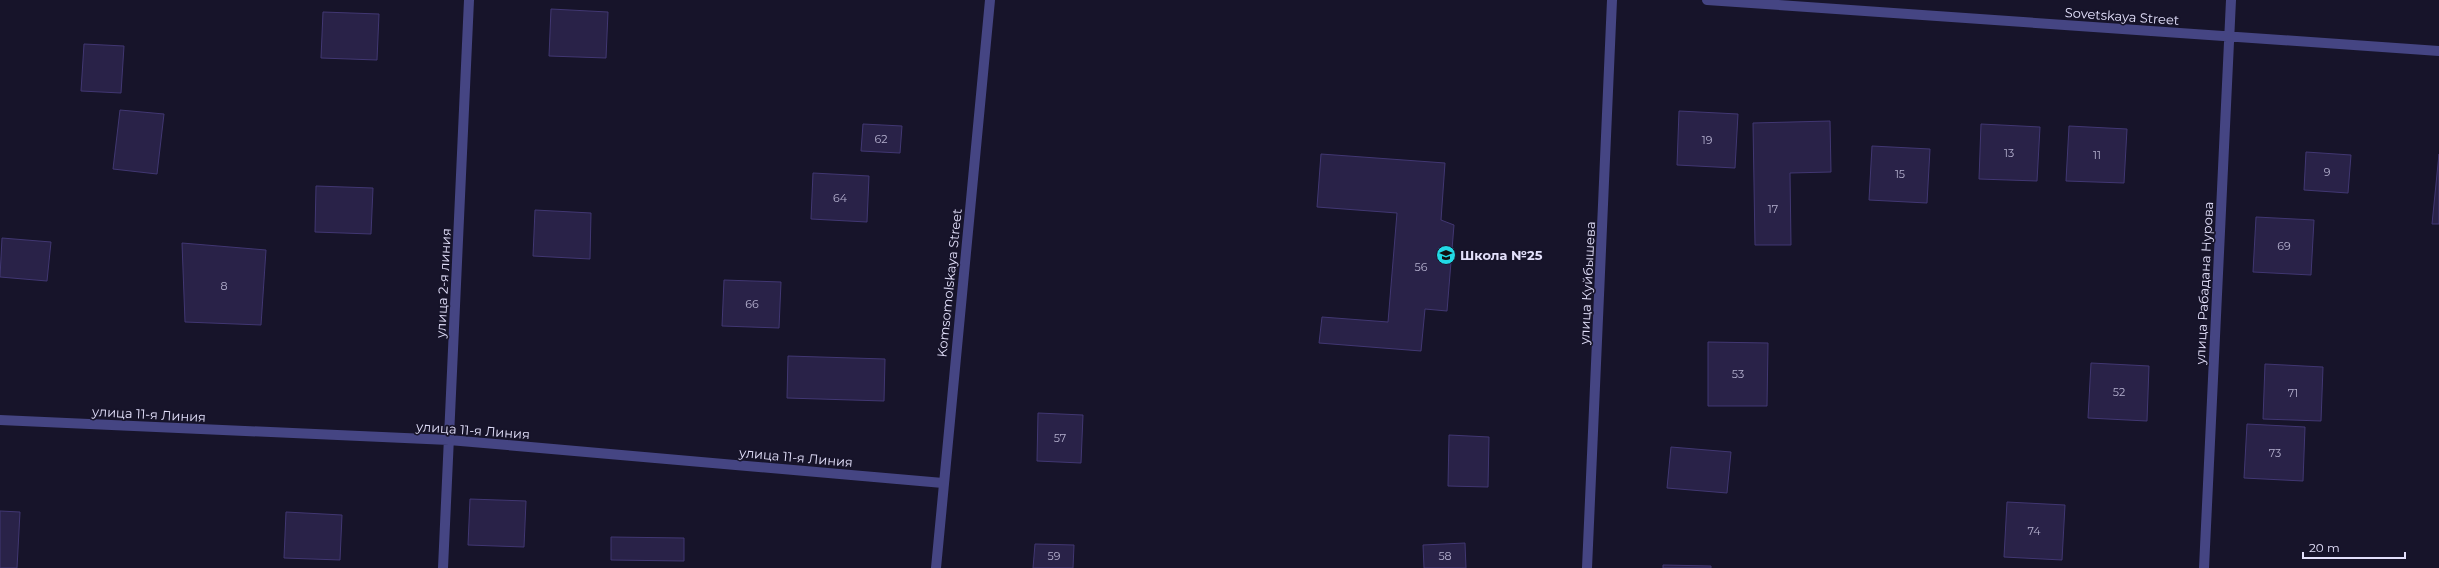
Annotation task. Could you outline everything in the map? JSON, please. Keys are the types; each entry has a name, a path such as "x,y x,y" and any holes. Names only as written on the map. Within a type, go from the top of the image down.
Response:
{"street":[{"name":"улица 2-я линия","path":"443,568 469,0"},
{"name":"Komsomolskaya Street","path":"936,568 990,0"},
{"name":"улица Куйбышева","path":"1587,568 1612,0"},
{"name":"Sovetskaya Street","path":"1707,0 2439,51"},
{"name":"улица Рабадана Нурова","path":"2204,568 2231,0"},
{"name":"улица 11-я Линия","path":"0,420 450,440 943,483"}],"building":[{"path":"551,9 608,12 606,58 549,56"},
{"path":"323,12 379,14 377,60 321,58"},
{"path":"84,44 124,46 121,93 81,91"},
{"path":"120,110 164,114 157,174 113,169"},
{"path":"1679,111 1738,114 1735,168 1677,165"},
{"path":"1830,121 1831,172 1790,173 1791,245 1755,245 1753,123"},
{"path":"863,124 902,126 900,153 861,151"},
{"path":"1981,124 2040,127 2037,181 1979,179"},
{"path":"2069,126 2127,129 2124,183 2066,181"},
{"path":"1872,146 1930,149 1927,203 1869,200"},
{"path":"2306,152 2351,155 2348,193 2304,190"},
{"path":"1321,154 1445,163 1441,220 1454,225 1447,311 1425,309 1421,351 1319,343 1322,317 1388,322 1397,213 1317,207"},
{"path":"2439,154 2439,224 2432,224"},
{"path":"813,173 869,176 867,222 811,219"},
{"path":"316,186 373,188 371,234 315,232"},
{"path":"535,210 591,213 590,259 533,256"},
{"path":"2256,217 2314,220 2311,275 2253,272"},
{"path":"2,238 51,242 47,281 0,277"},
{"path":"182,243 266,250 261,325 185,322"},
{"path":"724,280 781,282 779,328 722,326"},
{"path":"1708,342 1768,343 1767,406 1708,406"},
{"path":"788,356 885,359 884,401 787,398"},
{"path":"2091,363 2149,366 2147,421 2088,418"},
{"path":"2265,364 2323,367 2321,421 2263,419"},
{"path":"1038,413 1083,415 1081,463 1037,461"},
{"path":"2247,424 2305,427 2303,481 2244,478"},
{"path":"1449,435 1489,437 1488,487 1448,486"},
{"path":"1671,447 1731,452 1727,493 1667,488"},
{"path":"470,499 526,501 524,547 468,545"},
{"path":"2007,502 2065,505 2062,560 2004,557"},
{"path":"0,511 20,512 17,568 0,568"},
{"path":"286,512 342,515 340,560 284,558"},
{"path":"611,537 684,538 684,561 611,560"},
{"path":"1465,543 1466,568 1424,568 1423,545"},
{"path":"1035,544 1074,545 1073,568 1033,568"},
{"path":"1663,565 1711,566 1711,568 1663,568"}],"place":[{"name":"Школа №25","path":"1446,255"}]}
